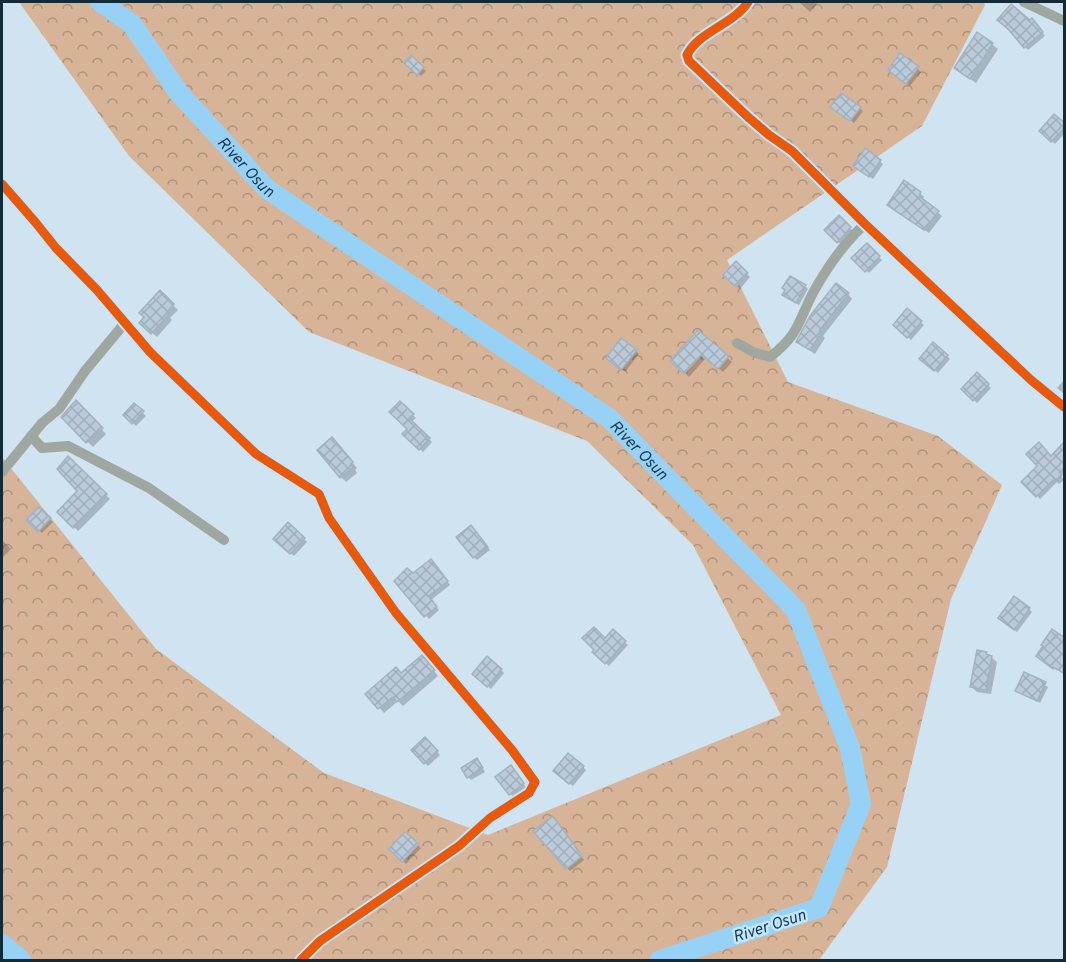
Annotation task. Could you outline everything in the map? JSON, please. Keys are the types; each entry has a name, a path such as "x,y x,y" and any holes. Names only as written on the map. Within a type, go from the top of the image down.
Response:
{"street":[{"path":"748,2 742,12 708,34 689,50 687,55 689,61 762,129 792,151 865,224 1031,380 1065,408"},
{"path":"1024,2 1065,21"},
{"path":"2,184 150,352 256,454 319,494 329,518 396,613 512,750 535,782 529,793 490,818 459,846 320,941 302,960"},
{"path":"736,343 753,352 770,357 785,345 797,329 812,294 828,268 848,239 865,224"},
{"path":"2,472 42,423 59,409 85,371 124,324"},
{"path":"31,436 42,448 68,446 149,488 224,540"}],"green space":[{"path":"19,2 984,2 985,5 922,126 727,260 788,382 938,436 1002,485 951,599 887,867 819,960 2,960 2,457 156,649 324,773 488,835 781,715 693,545 587,441 309,332 129,156"}],"building":[{"path":"1011,4 1030,20 1032,18 1043,32 1024,48 997,20"},
{"path":"977,32 993,43 970,79 954,68"},
{"path":"900,53 919,67 906,84 888,70"},
{"path":"411,55 424,67 417,75 404,63"},
{"path":"841,93 861,107 850,121 830,107"},
{"path":"1054,114 1065,123 1065,127 1051,142 1039,131"},
{"path":"865,148 881,160 869,177 853,166"},
{"path":"904,180 921,192 919,196 939,211 924,230 887,205"},
{"path":"839,215 851,227 837,243 824,230"},
{"path":"867,243 880,256 865,272 851,258"},
{"path":"736,261 748,273 736,287 723,275"},
{"path":"790,276 806,285 796,303 782,295 785,290 782,288"},
{"path":"836,283 849,293 819,331 821,333 810,350 796,342 810,316"},
{"path":"160,290 174,304 167,312 169,314 151,334 139,323 144,317 139,313"},
{"path":"907,308 922,321 907,338 893,325"},
{"path":"698,330 729,356 718,369 701,355 684,374 670,361"},
{"path":"621,338 637,350 621,370 606,358"},
{"path":"933,342 948,355 934,371 919,359"},
{"path":"977,372 989,384 973,401 961,389"},
{"path":"76,400 103,428 86,443 61,417"},
{"path":"400,401 414,414 409,418 430,438 419,450 402,434 407,429 389,412"},
{"path":"134,403 144,411 132,424 123,415"},
{"path":"332,437 353,462 351,464 353,467 340,478 317,450"},
{"path":"1065,441 1065,467 1059,472 1062,475 1055,482 1053,480 1036,497 1021,482 1037,466 1026,454 1039,442 1051,456"},
{"path":"68,456 107,494 73,528 57,512 77,491 57,469"},
{"path":"39,507 51,518 38,532 26,520"},
{"path":"288,522 305,538 290,554 273,539"},
{"path":"471,525 488,547 473,558 456,537"},
{"path":"431,559 448,581 429,596 437,607 424,617 394,581 407,568 413,573"},
{"path":"1014,596 1030,608 1014,630 998,618"},
{"path":"594,627 605,638 613,629 626,641 605,664 582,638"},
{"path":"1052,629 1065,638 1065,674 1053,667 1053,669 1036,656"},
{"path":"977,650 987,652 986,654 992,656 986,690 970,687"},
{"path":"422,655 435,670 397,702 393,697 378,709 365,694 396,667 401,673"},
{"path":"487,656 502,669 487,687 472,674"},
{"path":"1024,672 1046,682 1037,701 1015,691"},
{"path":"425,737 438,751 424,764 411,750"},
{"path":"568,753 584,766 569,784 553,771"},
{"path":"477,758 483,768 467,778 461,768"},
{"path":"511,765 524,783 509,795 495,777"},
{"path":"553,816 582,856 566,869 533,831"},
{"path":"405,832 419,844 402,862 389,849"}],"waterway":[{"name":"River Osun","path":"100,2 132,24 179,93 267,189 609,418 796,610 850,748 861,804 819,908 660,960"},
{"name":"River Osun","path":"2,944 21,960"}],"cycle path":[{"path":"748,2 742,10 699,40 687,55 689,61 748,117 792,151 865,224 1031,380 1064,407"},
{"path":"2,184 150,352 256,454 319,494 329,518 396,613 512,750 535,782 529,793 490,818 459,846 320,941 301,960"}]}
